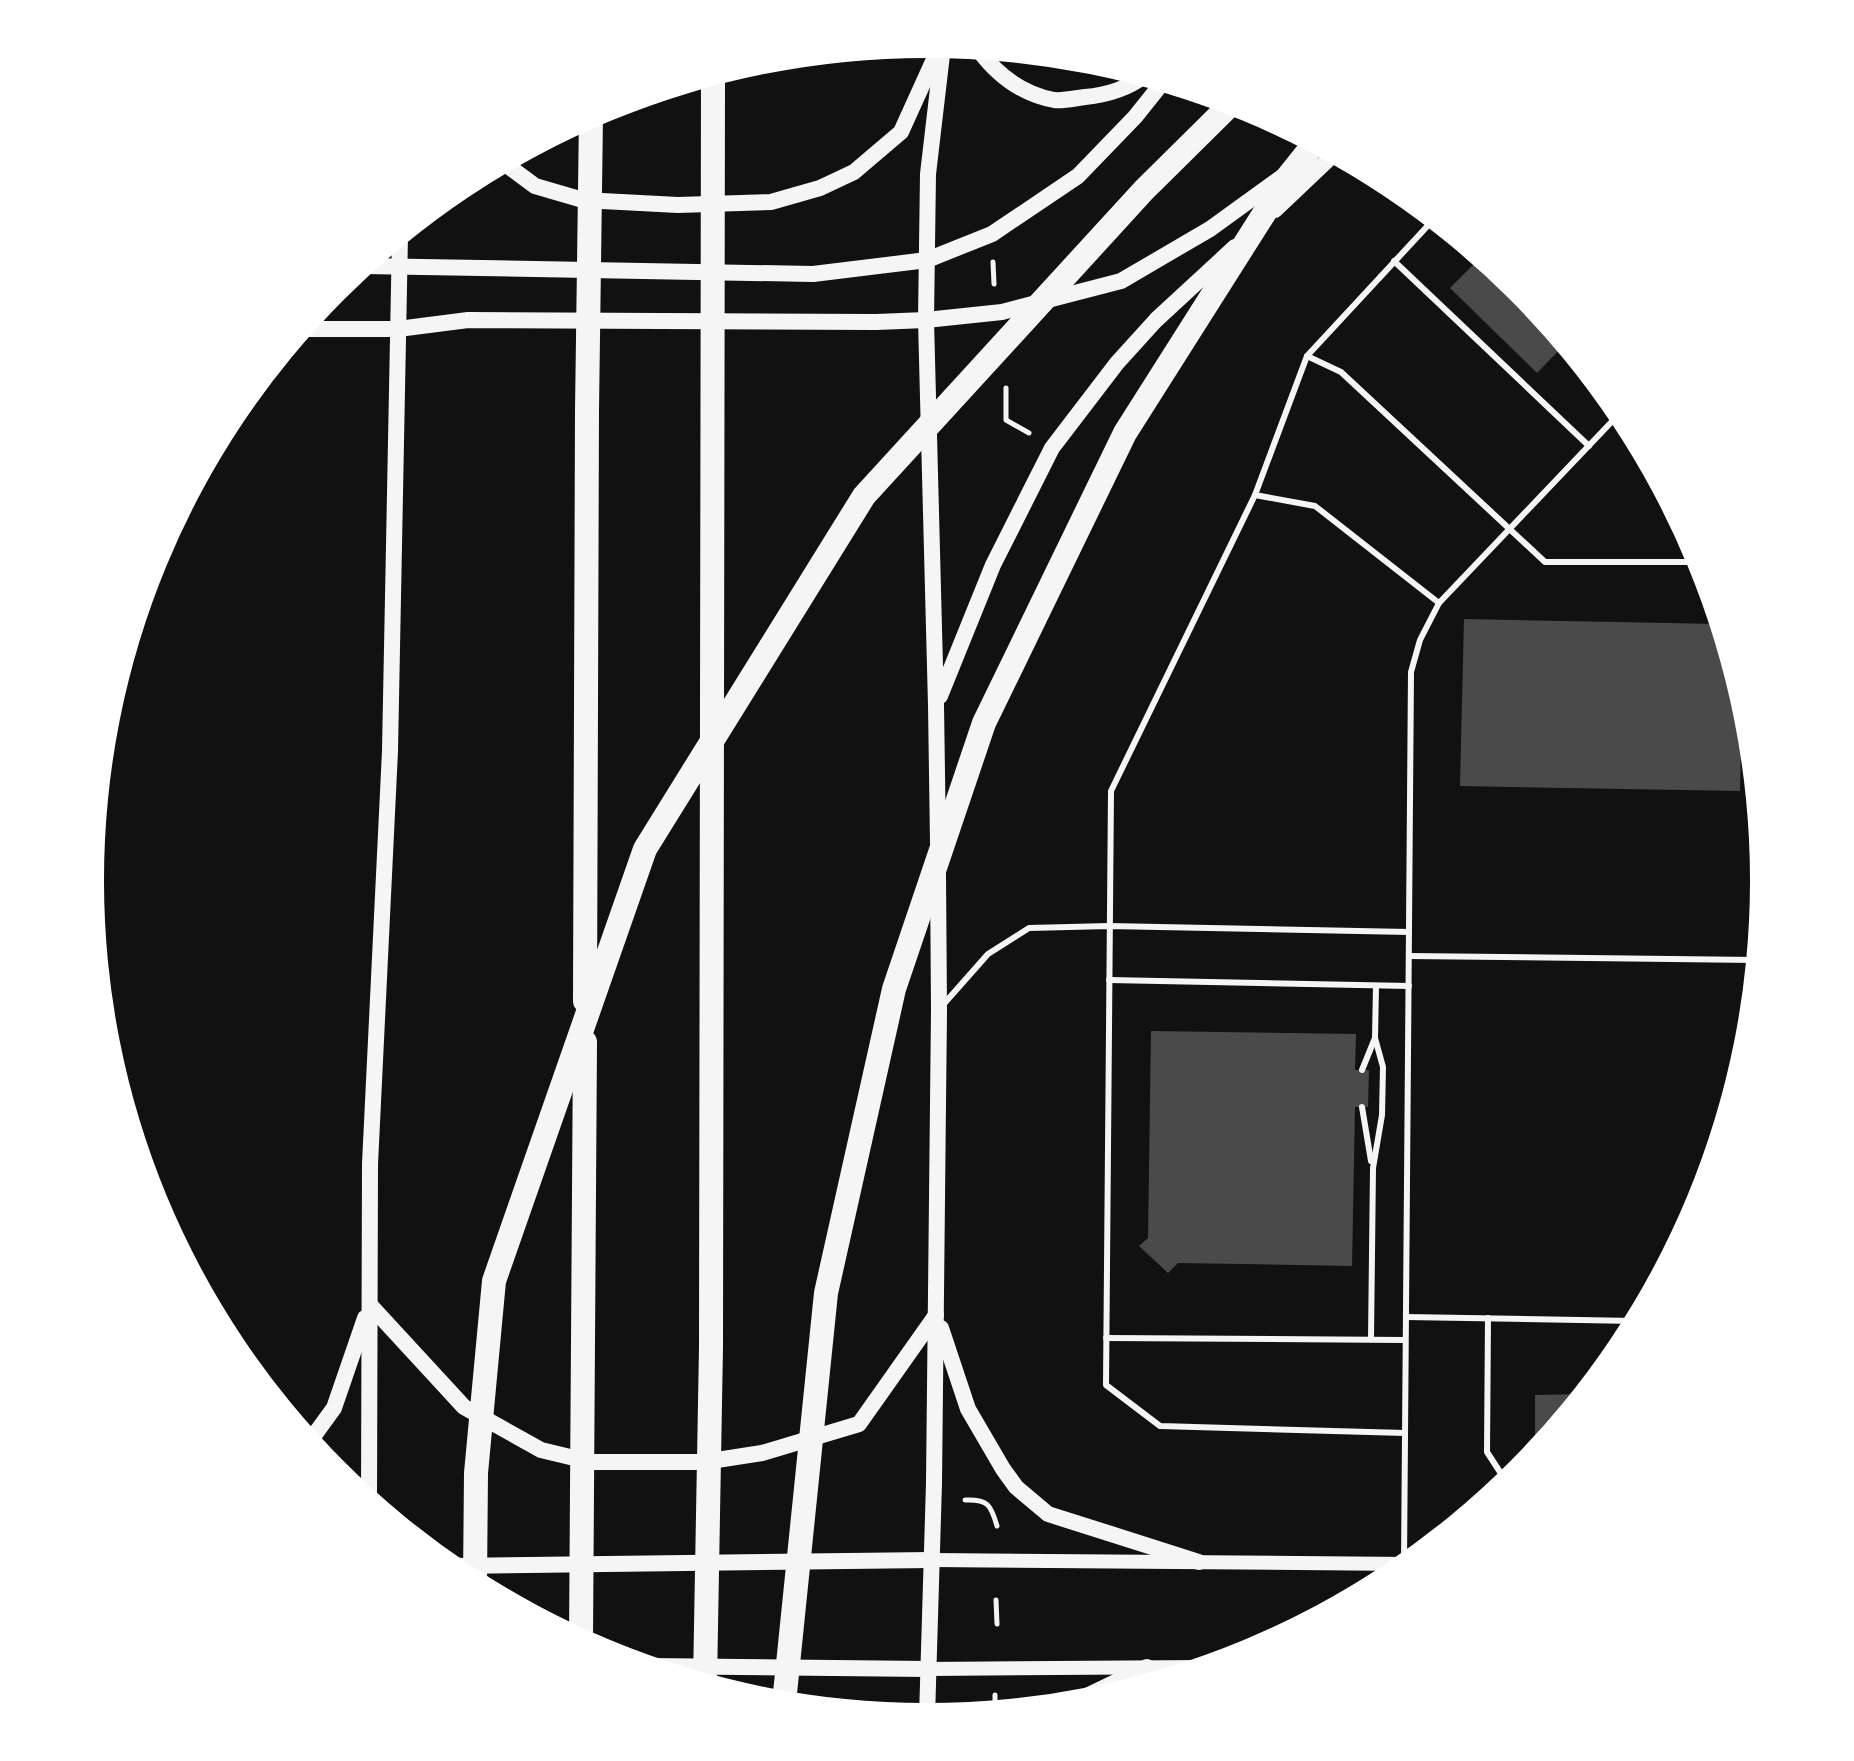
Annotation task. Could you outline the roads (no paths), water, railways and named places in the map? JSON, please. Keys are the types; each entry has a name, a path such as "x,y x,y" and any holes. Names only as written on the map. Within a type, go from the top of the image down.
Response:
{"highway":[{"path":"705,1672 711,1347 713,86"},
{"path":"475,1567 476,1473 494,1281 645,849 864,496 1144,190 1222,113"},
{"path":"581,1626 591,131"},
{"path":"785,1690 826,1293 894,989 984,723 1125,433 1286,179 1308,152"}],"main road":[{"path":"513,170 535,186 583,200 678,205 771,202 820,188 854,172 901,132 936,58"},
{"path":"927,1703 934,1483 939,1009 936,705 926,320 928,174 939,58"},
{"path":"986,61 1016,87 1056,100 1096,96 1133,84"},
{"path":"381,265 813,274 927,260 992,234 1078,176 1156,91"},
{"path":"317,329 398,329 468,320 876,322 1002,312 1121,281 1210,229 1313,155"},
{"path":"936,705 993,565 1052,448 1117,363 1156,320 1326,162"},
{"path":"369,1484 370,1164 390,751 399,250"},
{"path":"370,1305 464,1407 541,1450 591,1462 704,1462 762,1453 859,1424 936,1315"},
{"path":"317,1432 334,1408 370,1305"},
{"path":"936,1315 968,1409 1016,1487 1048,1514 1199,1562"},
{"path":"473,1566 931,1560"},
{"path":"687,1666 928,1669"},
{"path":"1122,1679 1147,1667"}],"street":[{"path":"931,1560 1384,1564"},
{"path":"928,1669 1166,1667"}],"lane":[{"path":"1405,1433 1160,1426 1106,1385 1111,791 1255,495 1307,356 1426,227"},
{"path":"1394,261 1589,446"},
{"path":"1307,356 1341,372 1545,562 1685,562"},
{"path":"1405,1549 1411,672 1420,640 1439,603 1610,423"},
{"path":"1255,495 1315,506 1439,603"},
{"path":"939,1009 988,954 1029,928 1109,926 1409,932"},
{"path":"1409,956 1745,960"},
{"path":"1109,980 1409,986"},
{"path":"1371,1339 1373,1168 1382,1115 1383,1067 1375,1038 1376,986"},
{"path":"1362,1070 1375,1038"},
{"path":"1362,1107 1373,1168"},
{"path":"1406,1317 1621,1321"},
{"path":"1488,1318 1487,1452 1499,1471"},
{"path":"1106,1338 1405,1340"}]}
